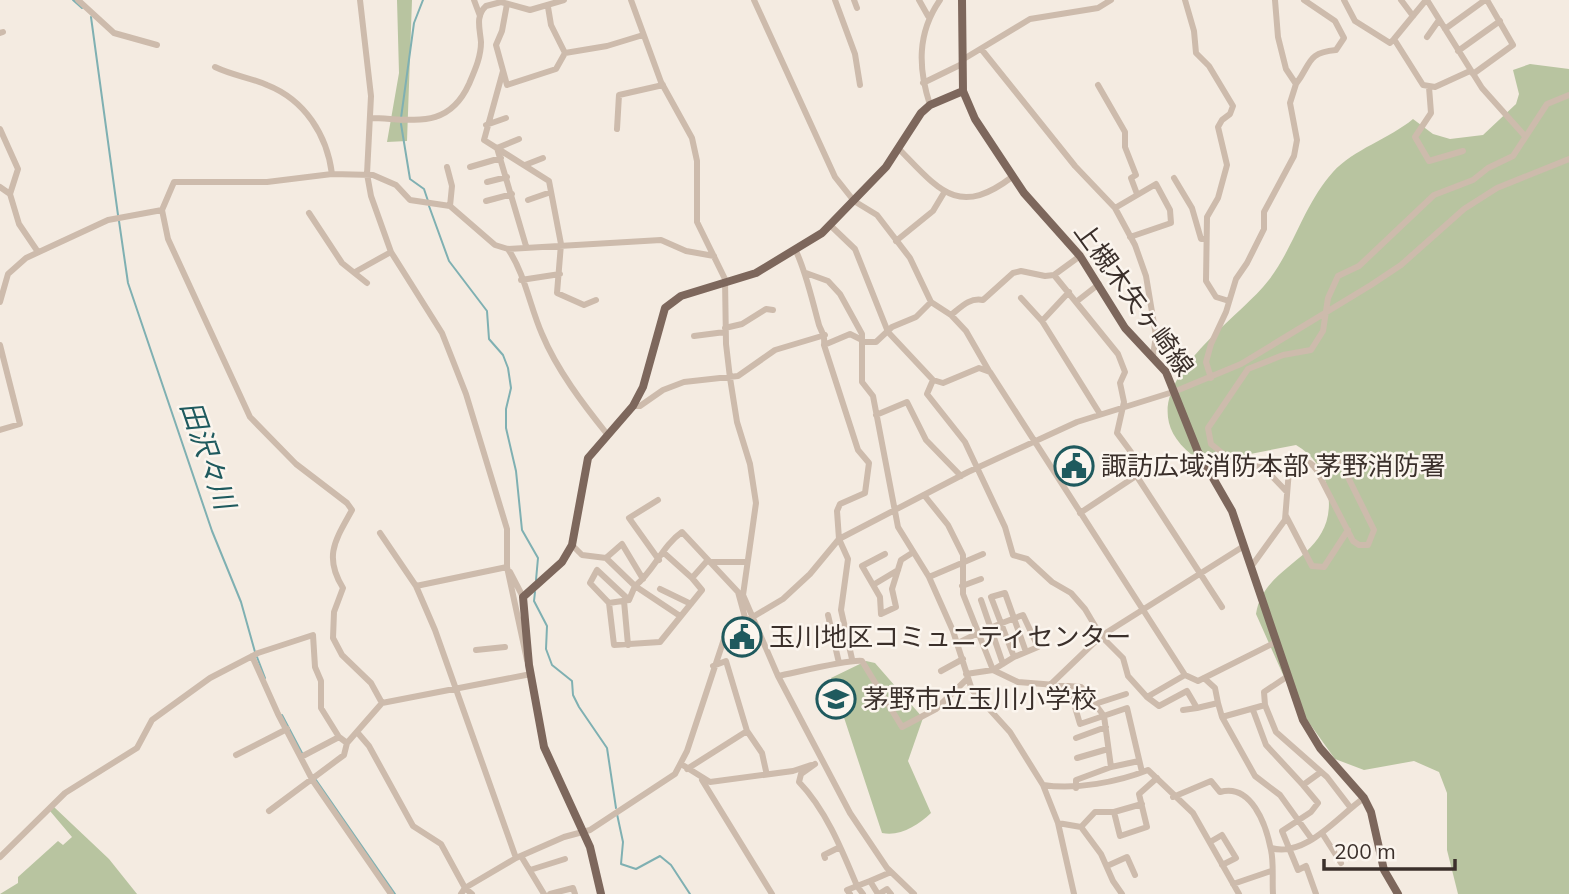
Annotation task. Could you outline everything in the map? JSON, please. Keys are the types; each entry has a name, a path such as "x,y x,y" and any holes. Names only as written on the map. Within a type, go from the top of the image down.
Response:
{"main road":[{"name":"上槻木矢ヶ崎線","path":"962,0 963,91 975,119 1012,177 1080,256 1125,328 1153,355 1176,391 1190,434 1232,511 1303,720 1313,738 1364,798 1371,812 1384,870 1398,894"},
{"path":"601,894 598,873 584,832 544,747 530,669 523,597 562,562 572,545 588,458 633,406 643,387 665,308 681,296 725,285 757,273 796,251 831,226 899,149 921,113 930,105 963,91"}],"street":[{"path":"78,0 114,33 157,45"},
{"path":"269,811 344,755 348,743 382,703 422,697 530,669 524,654 507,567 507,529 454,358 442,333 391,251 374,206 367,174 371,118 369,71 360,0"},
{"path":"474,0 480,16"},
{"path":"371,118 422,120 451,110 466,91 481,51 482,9 494,3 530,10 548,7 564,0"},
{"path":"631,0 663,85 696,149 697,222 725,285 725,330 730,378 756,503 743,595 748,619"},
{"path":"754,0 835,177 855,201 877,215 910,258 931,302 951,315 966,331 1034,443 1185,675 1198,681 1276,642"},
{"path":"835,0 855,54 860,85"},
{"path":"854,0 857,8"},
{"path":"919,0 929,16"},
{"path":"930,105 923,83 920,51 929,16 940,0"},
{"path":"923,83 1030,19 1098,8 1111,0"},
{"path":"1185,0 1194,31 1196,53 1209,66 1233,106 1230,114 1218,127 1227,165 1218,198 1207,217 1205,239 1209,261 1206,281 1216,297 1229,300"},
{"path":"1275,0 1286,69 1296,84"},
{"path":"1211,378 1206,356 1236,279 1248,263 1264,229 1264,212 1294,156 1297,140 1290,103 1296,84 1310,58 1321,52 1336,50 1344,38 1335,21 1304,0"},
{"path":"1344,0 1363,28 1390,43 1428,2 1438,0"},
{"path":"1401,0 1413,16"},
{"path":"1394,39 1423,85 1429,87 1471,72 1513,45 1486,0 1445,29"},
{"path":"1428,2 1495,106 1524,135"},
{"path":"507,4 502,32 496,45 507,85 556,69 565,53"},
{"path":"548,7 551,25 565,53"},
{"path":"1427,37 1439,20"},
{"path":"1458,51 1500,21"},
{"path":"565,53 607,46 643,35"},
{"path":"982,50 1075,166 1115,208 1146,276 1156,336 1153,355"},
{"path":"215,67 238,78 266,84 304,109 321,135 332,174"},
{"path":"503,71 484,140 549,181 561,244 557,293 584,305 596,300"},
{"path":"617,129 619,95 663,85"},
{"path":"1098,85 1125,132 1125,147 1136,175 1130,178 1137,194"},
{"path":"1429,87 1431,113 1415,137 1420,148 1429,161 1463,152"},
{"path":"1287,492 1264,468 1248,467 1224,456 1211,444 1208,428 1248,369 1283,355 1311,350 1323,331 1333,283 1338,276 1359,266 1434,195 1473,180 1488,168 1513,156 1547,103 1569,95"},
{"path":"486,125 506,118"},
{"path":"0,129 18,169 10,194 19,224 38,252"},
{"path":"497,148 519,139"},
{"path":"497,148 526,246"},
{"path":"899,149 945,191 968,199 980,197 1012,177"},
{"path":"470,167 501,158"},
{"path":"525,165 543,158"},
{"path":"463,891 519,857 564,837 584,832 664,783 681,764 726,633 783,599 810,574 839,539 961,476 1100,414 1211,378 1326,312 1401,264 1464,209 1497,188 1569,159"},
{"path":"447,167 452,186 450,206"},
{"path":"382,703 371,683 342,655 333,638 334,612 343,588 337,579 331,548 352,510 347,503 296,464 250,417 168,239 162,210 174,182 267,182 332,174 367,174 396,185 410,200 450,206 495,245 508,249 661,240 686,251 714,256"},
{"path":"487,182 507,177"},
{"path":"1174,178 1192,208 1200,239 1205,239"},
{"path":"1115,208 1156,184 1170,210 1171,223 1130,236"},
{"path":"0,187 10,194"},
{"path":"896,241 933,211 945,191"},
{"path":"528,200 551,192"},
{"path":"486,201 512,194"},
{"path":"0,302 8,274 38,252 118,218 162,210"},
{"path":"309,213 342,263 367,283"},
{"path":"831,226 855,249 888,332 933,380 943,383 979,368 990,372"},
{"path":"508,249 514,258 542,335 590,415 607,434"},
{"path":"355,272 391,251"},
{"path":"796,251 806,273 819,325 825,335 824,345 858,450 869,463 865,493 838,507 839,539 846,553 847,564 841,610 852,659"},
{"path":"951,315 966,303 976,299 983,300 1013,273 1021,271 1054,275 1080,256"},
{"path":"806,273 835,285 862,334 862,382 873,396 892,510 912,553 929,577 958,643 967,677 975,694 992,710 1019,744 1043,785 1058,822 1074,894"},
{"path":"521,280 560,274"},
{"path":"1054,275 1118,354 1125,372 1120,383 1123,406 1117,433 1131,452 1136,476 1222,607"},
{"path":"1076,302 1099,284"},
{"path":"1042,321 1069,292"},
{"path":"1021,298 1042,321 1100,414"},
{"path":"824,345 850,334 873,342 892,327 916,317 931,302"},
{"path":"694,336 725,330 742,324 765,309 773,310"},
{"path":"633,406 684,382 730,378 755,366 775,350 825,335"},
{"path":"0,345 20,424 0,430"},
{"path":"933,380 927,394 965,442 1005,527 1013,555 1027,559 1052,582 1071,593 1085,609 1101,636 1123,658 1128,676 1147,697 1159,706 1187,691 1197,708"},
{"path":"876,415 907,402 926,440 961,476"},
{"path":"1251,567 1285,520 1289,470 1293,466 1310,461 1348,530 1359,545 1368,545 1374,530 1341,463 1332,465 1320,475"},
{"path":"1080,513 1136,476"},
{"path":"924,495 948,525 963,555 962,586 977,633 993,670 1018,682 1081,687 1104,716 1111,767"},
{"path":"658,500 629,518 659,560"},
{"path":"1285,514 1312,566 1318,569 1324,567 1348,530"},
{"path":"628,645 627,600 635,586 682,532 738,592 748,619 850,813 891,872 914,894"},
{"path":"380,533 416,586 457,687 519,857 544,894"},
{"path":"606,558 622,544 643,579"},
{"path":"572,545 582,555 606,558 635,586 680,617"},
{"path":"1049,686 1101,636 1244,546"},
{"path":"627,600 597,570 590,583 609,603 614,645 660,642 691,604 702,586 663,552"},
{"path":"862,566 880,597 881,614 896,607 892,589 901,560 912,553"},
{"path":"847,564 856,569 885,554"},
{"path":"929,577 983,554"},
{"path":"692,578 708,562 746,562"},
{"path":"416,586 507,567"},
{"path":"507,567 523,597"},
{"path":"873,585 898,570"},
{"path":"962,586 981,579"},
{"path":"660,589 691,604"},
{"path":"968,605 1005,593 1026,652"},
{"path":"991,597 1014,657"},
{"path":"609,603 627,600"},
{"path":"981,600 988,629 1003,664"},
{"path":"828,615 839,663"},
{"path":"778,676 852,659 862,661 902,727 936,709 967,677 993,670 1038,647 1023,615 958,643"},
{"path":"0,856 71,789 137,748 152,720 210,678 255,655 313,635 315,667 321,681 321,708 339,737 348,743"},
{"path":"476,650 505,647"},
{"path":"255,655 287,729 315,779 391,894"},
{"path":"941,671 963,659"},
{"path":"713,666 726,661 747,731 762,753 766,771"},
{"path":"1147,697 1185,675"},
{"path":"1288,676 1264,692 1265,705 1276,732 1321,772 1350,807"},
{"path":"1204,678 1215,688 1222,717 1255,776 1280,795 1311,838"},
{"path":"1069,687 1080,724 1127,708 1142,772"},
{"path":"1096,704 1126,694"},
{"path":"1183,710 1218,704"},
{"path":"1222,717 1265,705"},
{"path":"1253,710 1266,745 1318,803 1282,831 1298,870 1306,866 1317,894"},
{"path":"1076,738 1106,727"},
{"path":"236,755 287,729"},
{"path":"687,769 747,731"},
{"path":"357,732 369,746 414,826 441,844 463,891 472,894"},
{"path":"303,756 339,737"},
{"path":"1077,758 1108,749"},
{"path":"823,760 801,774 800,782 811,794 841,847 863,894"},
{"path":"1076,788 1076,779 1139,761"},
{"path":"681,764 710,782 767,775 815,764"},
{"path":"1043,785 1076,788 1109,779 1127,778 1148,770 1173,797 1193,813 1236,893"},
{"path":"1303,785 1321,772"},
{"path":"1114,812 1120,836 1147,827 1139,794 1157,778"},
{"path":"702,779 772,894"},
{"path":"1173,797 1211,781 1220,792 1232,788 1240,790 1251,800 1271,848 1273,894"},
{"path":"1271,848 1296,849 1322,833 1364,798"},
{"path":"1081,827 1095,812 1114,812 1142,804"},
{"path":"1058,822 1081,827 1122,894"},
{"path":"1322,833 1341,863"},
{"path":"1210,842 1222,835 1236,858 1223,865"},
{"path":"825,858 824,855 841,847"},
{"path":"1107,866 1127,857 1135,875"},
{"path":"530,870 565,859"},
{"path":"1233,884 1271,871"},
{"path":"850,894 847,890 891,872"},
{"path":"870,881 878,894 887,889 891,894"},
{"path":"550,894 573,888 575,894"}],"green space":[{"path":"397,0 412,0 407,141 387,142 399,73"},
{"path":"1530,64 1569,69 1569,894 1458,894 1447,850 1447,793 1439,772 1414,761 1364,770 1335,759 1297,706 1256,614 1262,596 1272,582 1312,546 1322,532 1328,514 1328,492 1321,471 1313,459 1296,445 1230,458 1192,455 1172,432 1168,408 1175,385 1190,361 1268,281 1285,255 1314,198 1341,164 1413,119 1433,134 1450,139 1483,135 1516,104 1519,94 1513,70"},
{"path":"866,661 875,663 923,718 908,761 931,813 915,826 902,832 882,833 831,678"},
{"path":"54,807 109,859 137,894 0,894 18,883 18,877 58,841 63,845 72,837 50,811"}],"waterway":[{"name":"田沢々川","path":"73,0 82,8"},
{"path":"401,118 414,23 423,0"},
{"name":"田沢々川","path":"91,17 118,215"},
{"path":"401,124 410,179 424,189 428,201"},
{"path":"429,206 449,261 487,311 489,339 503,355 508,368 511,388 506,409 506,428 516,471 522,530 538,558 536,580"},
{"name":"田沢々川","path":"119,221 128,283 212,531 241,602 255,652"},
{"path":"535,592 534,601 547,626 546,649 552,665 572,681 573,695 579,707 607,748 616,808"},
{"name":"田沢々川","path":"257,657 265,678"},
{"name":"田沢々川","path":"282,715 302,753"},
{"name":"田沢々川","path":"316,780 395,894"},
{"path":"617,814 623,842 621,864 636,869 660,856 671,865 690,894"}],"place":[{"name":"諏訪広域消防本部 茅野消防署","path":"1074,466"},
{"name":"玉川地区コミュニティセンター","path":"742,637"},
{"name":"茅野市立玉川小学校","path":"836,699"}]}
